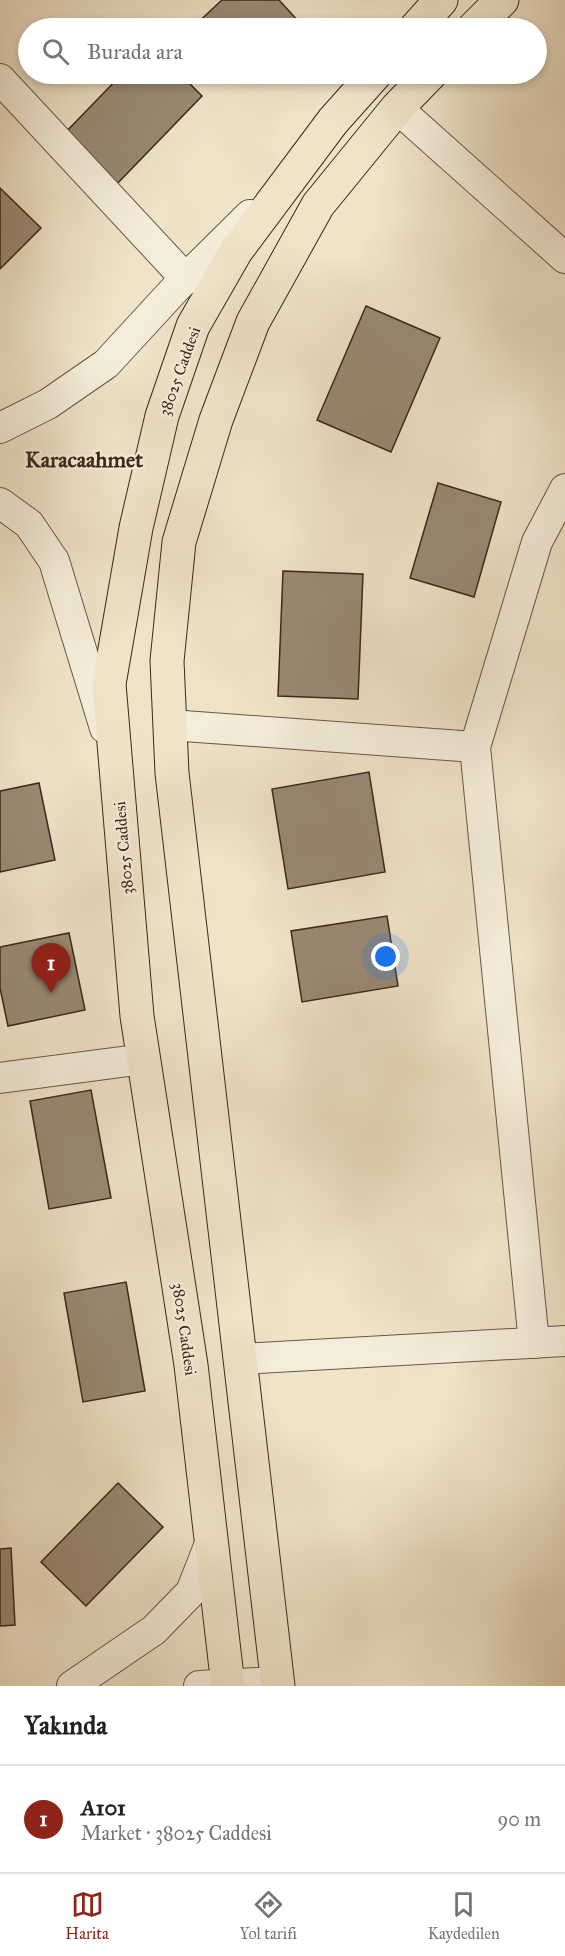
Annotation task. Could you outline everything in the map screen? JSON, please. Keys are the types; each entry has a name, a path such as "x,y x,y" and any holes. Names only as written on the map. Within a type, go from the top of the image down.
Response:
{"main road":[{"path":"425,18 441,0"},
{"path":"484,18 502,0"},
{"name":"38025 Caddesi","path":"218,1685 211,1541 191,1365 137,1016 109,684 136,528 162,416 193,326 236,251 333,121 366,84"},
{"path":"278,1684 172,773 167,661 179,542 220,409 253,321 318,205 397,108 420,84"}],"street":[{"path":"0,79 186,279"},
{"path":"397,108 565,258"},
{"path":"0,428 48,404 106,364 186,279 298,167"},
{"path":"534,1343 475,747 537,542 565,489"},
{"path":"0,503 29,524 54,561 115,759"},
{"path":"170,725 475,747"},
{"path":"0,1078 144,1059"},
{"path":"240,1359 565,1341"},
{"path":"72,1686 154,1630 191,1592 211,1541"},
{"path":"218,1685 278,1684"}],"building":[{"path":"222,0 279,0 295,18 203,18"},
{"path":"112,84 190,84 202,96 115,186 63,135"},
{"path":"0,188 41,228 0,269"},
{"path":"366,306 440,338 391,452 317,420"},
{"path":"438,483 501,502 474,597 410,578"},
{"path":"283,571 363,574 358,699 278,696"},
{"path":"369,772 385,872 288,889 272,789"},
{"path":"39,783 55,860 0,872 0,791"},
{"path":"387,916 398,986 302,1002 291,931"},
{"path":"69,933 85,1010 8,1026 0,988 0,947"},
{"path":"91,1090 111,1198 49,1209 30,1101"},
{"path":"126,1282 145,1391 83,1402 64,1293"},
{"path":"118,1483 163,1527 86,1606 41,1562"},
{"path":"11,1548 15,1625 0,1626 0,1549"}],"place":[{"name":"A101","path":"51,993"}],"district":[{"name":"Karacaahmet","path":"84,459"}]}
